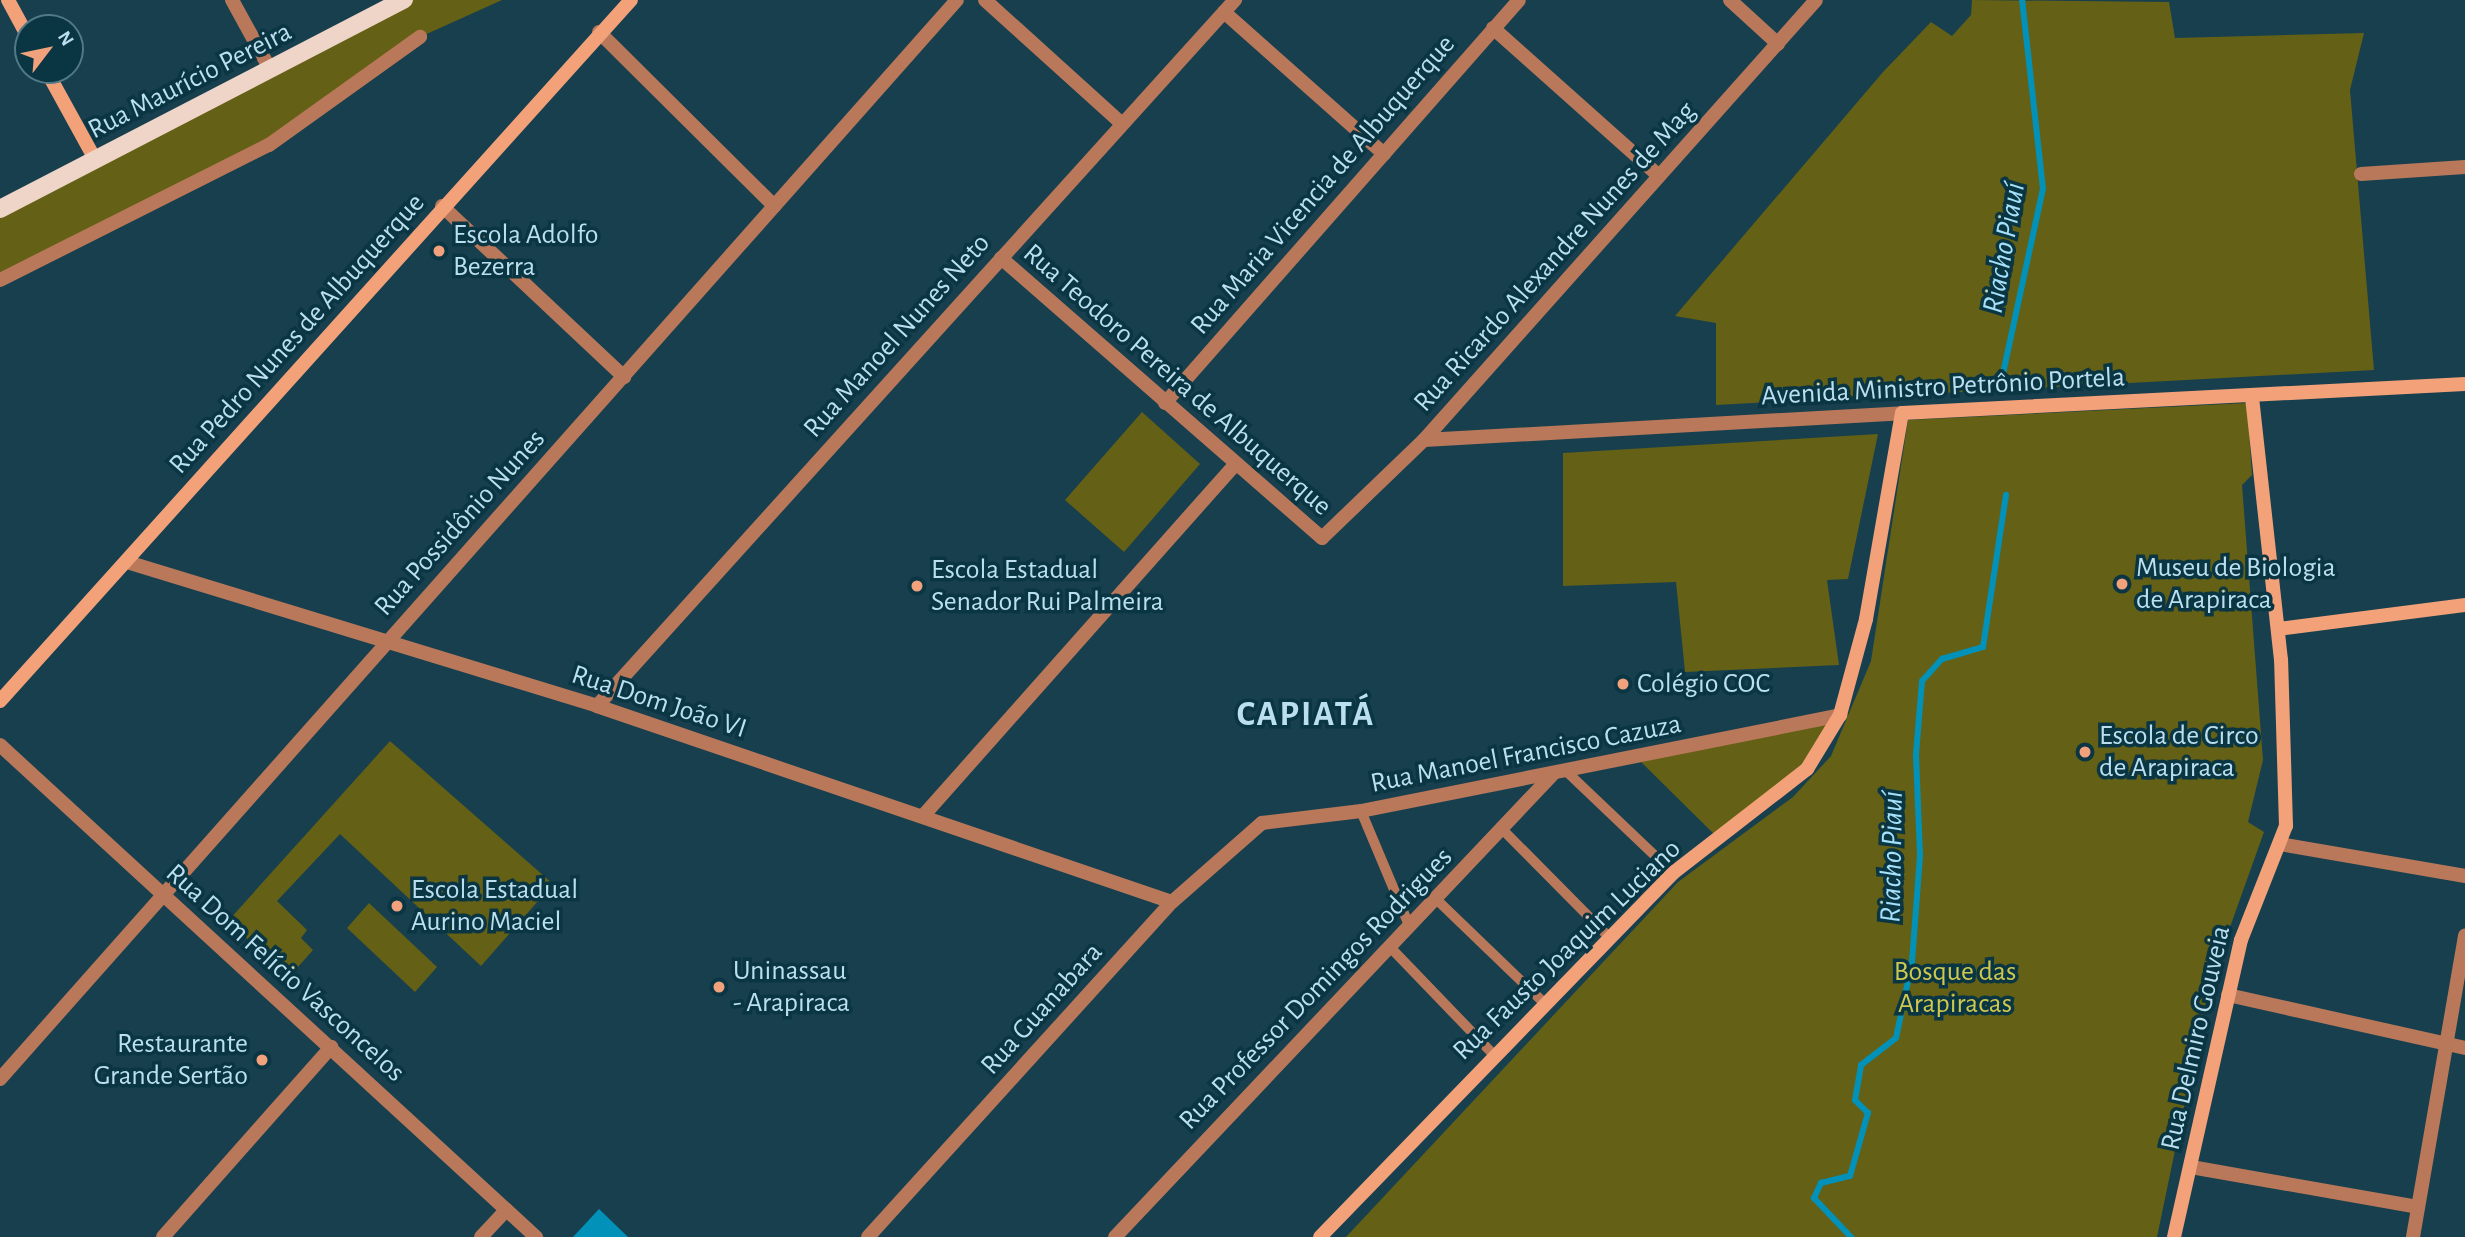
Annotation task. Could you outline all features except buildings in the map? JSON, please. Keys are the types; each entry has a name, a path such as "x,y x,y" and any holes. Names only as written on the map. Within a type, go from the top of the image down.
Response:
{"main road":[{"name":"Rua Maurício Pereira","path":"0,209 404,0"}],"street":[{"path":"232,0 270,69"},
{"name":"Rua Pedro Nunes de Albuquerque","path":"0,701 598,32 631,0"},
{"name":"Rua Possidônio Nunes","path":"0,1079 161,892 624,377 957,0"},
{"path":"985,0 1119,121"},
{"name":"Rua Manoel Nunes Neto","path":"597,706 1001,258 1119,121 1235,0"},
{"name":"Rua Maria Vicencia de Albuquerque","path":"1165,403 1519,0"},
{"path":"1730,0 1777,44"},
{"name":"Rua Ricardo Alexandre Nunes de Mag","path":"1322,538 1424,440 1816,0"},
{"path":"1224,12 1384,155"},
{"path":"1493,28 1659,176"},
{"path":"598,32 774,206"},
{"path":"0,280 270,145 420,37"},
{"path":"54,84 95,159"},
{"path":"2361,174 2465,167"},
{"path":"442,206 624,377"},
{"name":"Rua Teodoro Pereira de Albuquerque","path":"1001,258 1235,465 1322,538"},
{"name":"Avenida Ministro Petrônio Portela","path":"1424,440 2465,384"},
{"name":"Rua Delmiro Gouveia","path":"2174,1237 2192,1167 2241,940 2280,844 2290,784 2277,629 2252,396"},
{"name":"Rua Fausto Joaquim Luciano","path":"1320,1237 1493,1054 1673,873 1807,769 1840,715 1866,619 1902,413"},
{"path":"923,816 1235,465"},
{"name":"Rua Dom João VI","path":"127,562 597,706 1172,902"},
{"path":"2277,629 2465,605"},
{"name":"Rua Manoel Francisco Cazuza","path":"1262,823 1361,811 1560,774 1840,715"},
{"name":"Rua Dom Felício Vasconcelos","path":"0,745 536,1237"},
{"name":"Rua Professor Domingos Rodrigues","path":"1115,1237 1408,923 1560,774"},
{"name":"Rua Guanabara","path":"868,1237 1172,902 1262,823"},
{"path":"2280,844 2465,876"},
{"path":"2413,1237 2444,1042 2465,935"},
{"path":"2228,995 2465,1048"},
{"path":"163,1237 331,1047"},
{"path":"2192,1167 2418,1207"},
{"path":"481,1237 506,1210"}],"lane":[{"path":"1560,774 1673,873"},
{"path":"1361,811 1408,923"},
{"path":"1502,830 1609,937"},
{"path":"1435,898 1544,1003"},
{"path":"1388,946 1493,1054"}],"green space":[{"path":"404,0 502,0 420,37 269,145 0,280 0,209"},
{"path":"1972,0 2169,2 2175,38 2364,33 2350,90 2374,370 1716,405 1716,323 1675,316 1883,72 1931,22 1952,36 1971,15"},
{"name":"Bosque das Arapiracas","path":"2247,403 2252,475 2242,485 2263,760 2248,822 2264,832 2210,983 2157,1237 1346,1237 1678,882 1793,797 1831,756 1871,661 1908,420"},
{"path":"1142,412 1200,464 1124,552 1065,500"},
{"path":"1878,434 1848,579 1827,580 1839,665 1685,672 1676,582 1563,586 1563,453"},
{"path":"1840,715 1807,769 1719,839 1637,758"},
{"path":"390,741 553,884 481,966 340,834 277,901 307,930 301,938 313,950 289,977 228,921"},
{"path":"369,903 437,967 415,992 347,928"}],"water":[{"path":"599,1209 628,1237 573,1237"}],"waterway":[{"name":"Riacho Piauí","path":"2002,378 2043,189 2022,0"},
{"name":"Riacho Piauí","path":"1851,1237 1814,1198 1821,1183 1850,1176 1868,1113 1855,1100 1861,1065 1896,1038 1912,962 1920,855 1916,754 1922,681 1942,659 1983,647 2006,495"}],"place":[{"name":"Escola Adolfo Bezerra","path":"439,251"},
{"name":"Museu de Biologia de Arapiraca","path":"2122,584"},
{"name":"Escola Estadual Senador Rui Palmeira","path":"917,586"},
{"name":"Colégio COC","path":"1623,684"},
{"name":"Escola de Circo de Arapiraca","path":"2085,752"},
{"name":"Escola Estadual Aurino Maciel","path":"397,906"},
{"name":"Uninassau - Arapiraca","path":"719,987"},
{"name":"Restaurante Grande Sertão","path":"262,1060"}],"district":[{"name":"CAPIATÁ","path":"1306,715"}]}
